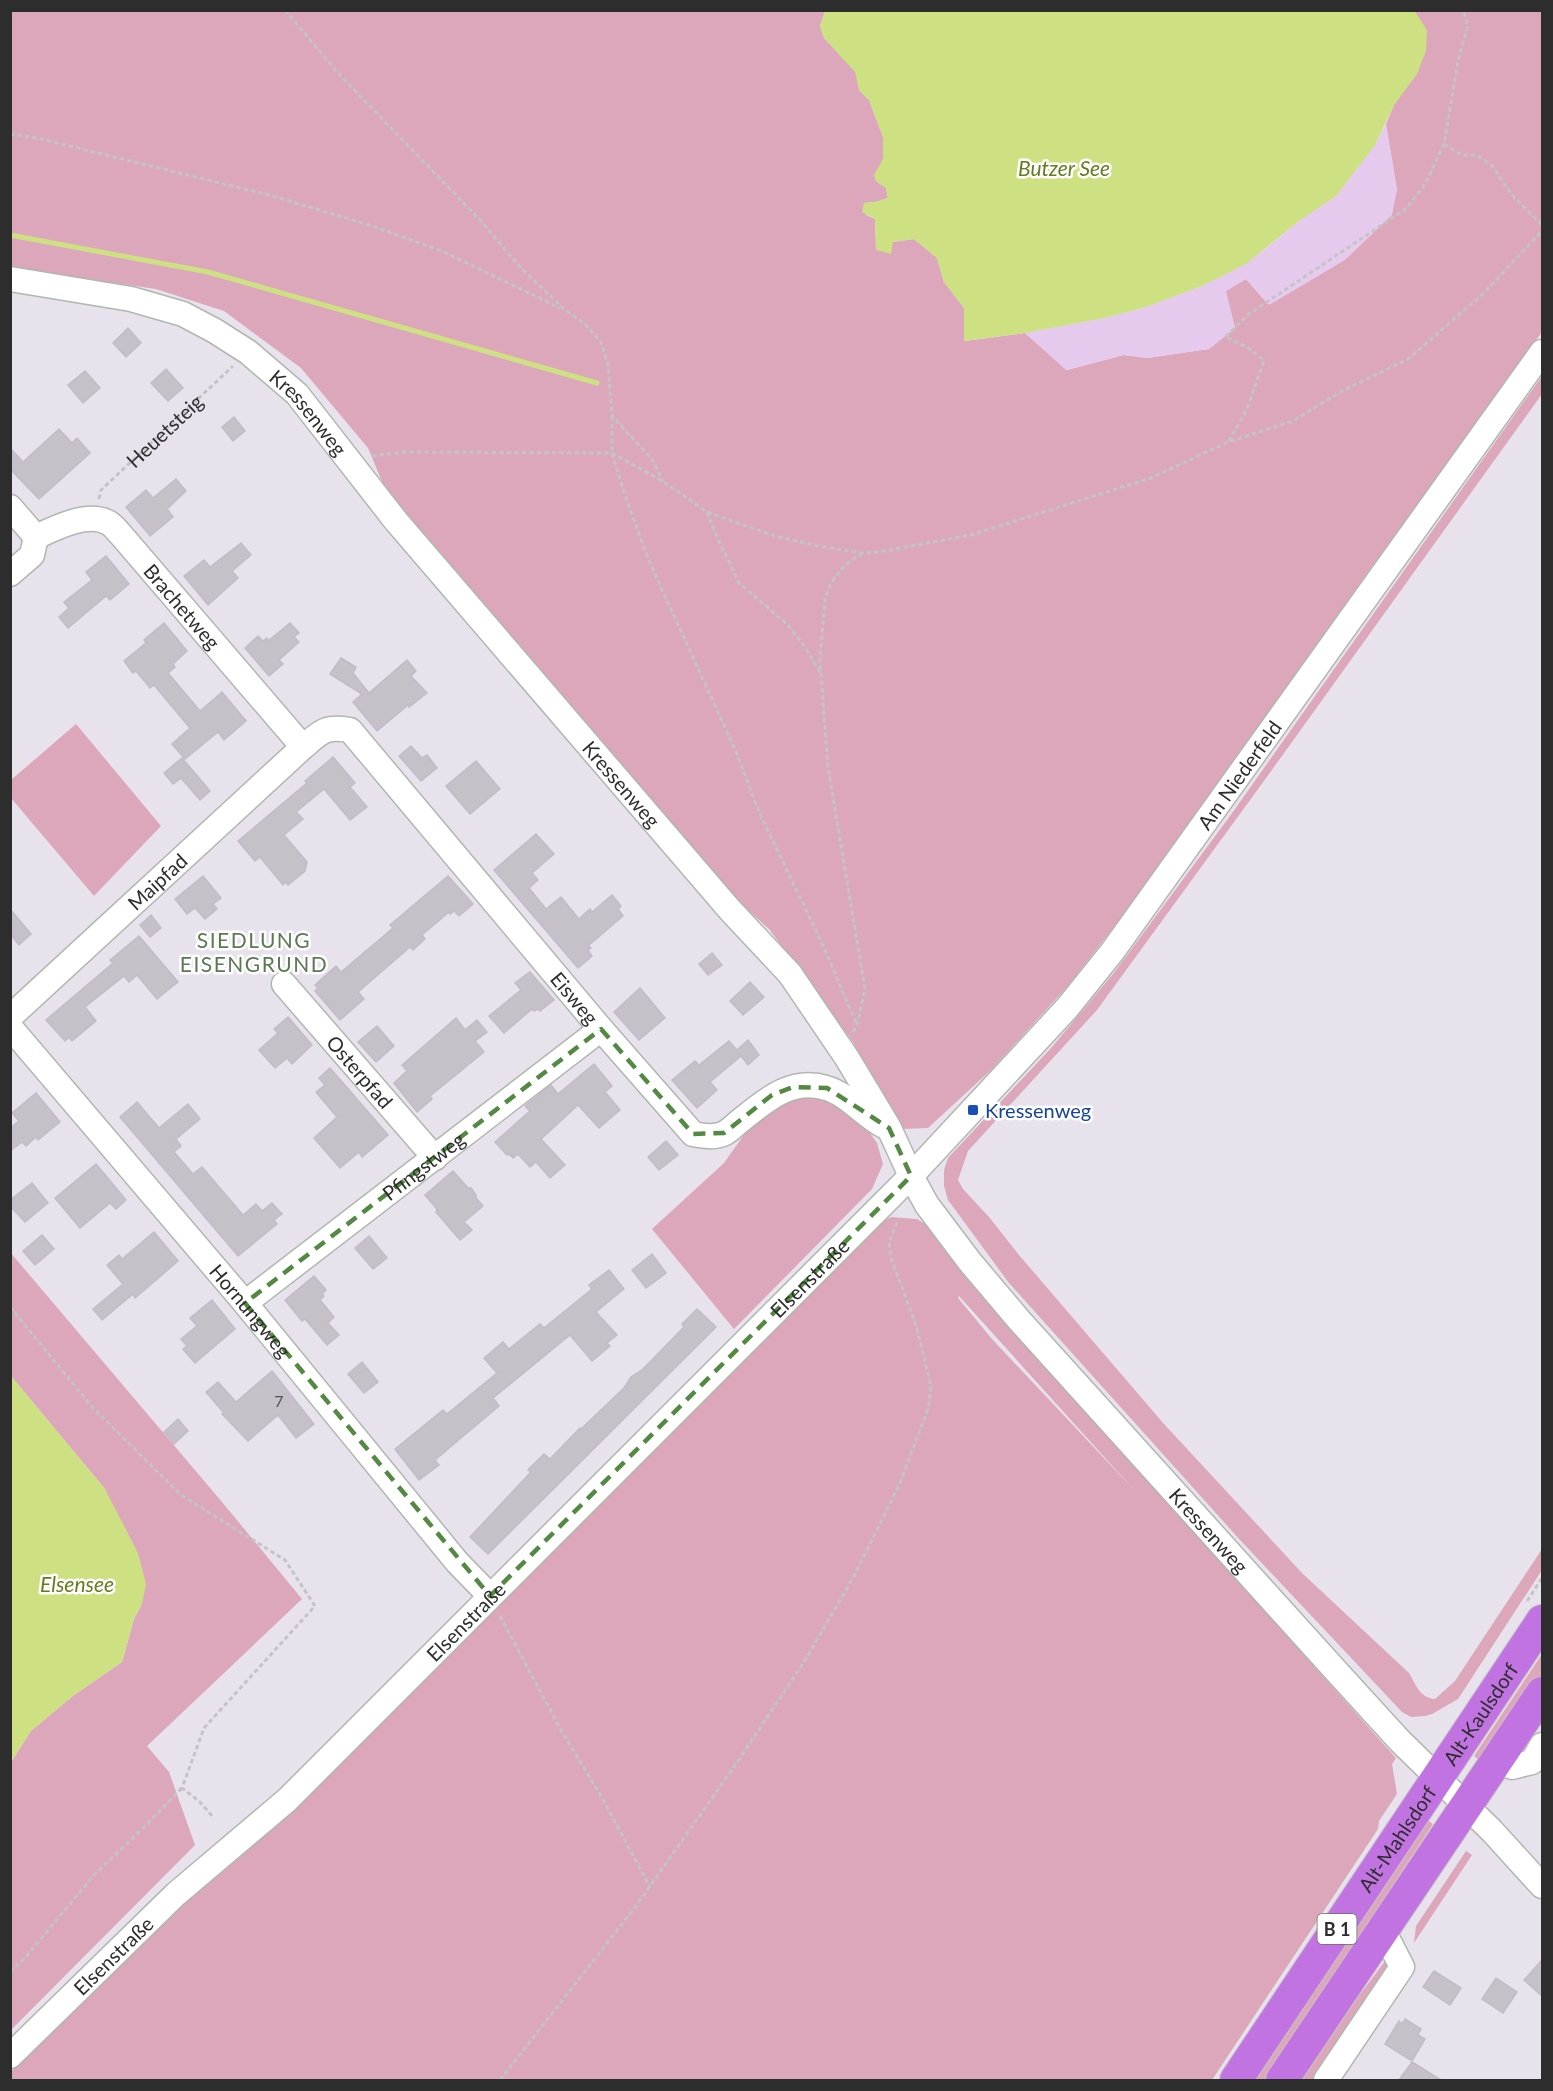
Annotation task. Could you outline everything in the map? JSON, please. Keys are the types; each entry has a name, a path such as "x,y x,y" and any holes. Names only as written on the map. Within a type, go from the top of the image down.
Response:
{"main road":[{"name":"Alt-Kaulsdorf","path":"1437,1777 1542,1621"},
{"name":"Alt-Kaulsdorf","path":"1467,1806 1542,1694"},
{"name":"Alt-Mahlsdorf","path":"1236,2080 1437,1777"},
{"name":"Alt-Mahlsdorf","path":"1282,2080 1467,1806"}],"street":[{"name":"Kressenweg","path":"10,279 131,299 183,314 248,352 297,393 404,530 730,910 790,974 841,1050 889,1128 927,1205 970,1262 1019,1320 1345,1681 1400,1741 1467,1806 1542,1886"},
{"name":"Am Niederfeld","path":"911,1176 1067,1008 1112,952 1542,352"},
{"path":"10,507 36,537"},
{"path":"36,537 60,525 94,518"},
{"name":"Brachetweg","path":"94,518 109,523 122,536 303,747"},
{"path":"10,574 32,555 36,537"},
{"name":"Eisweg","path":"303,747 320,732 334,727 350,730 693,1134 708,1137 724,1133 772,1095 793,1087 827,1088"},
{"name":"Maipfad","path":"10,1017 303,747"},
{"name":"Osterpfad","path":"284,984 435,1158"},
{"name":"Hornungweg","path":"10,1027 245,1303 457,1562 490,1596"},
{"name":"Pfingstweg","path":"245,1303 602,1029"},
{"path":"841,1050 827,1088 845,1098 871,1120 889,1128"},
{"name":"Elsenstraße","path":"10,2056 177,1894 286,1800 911,1176"},
{"name":"Alt-Kaulsdorf","path":"1499,1759 1512,1767 1532,1762 1542,1745"},
{"path":"1326,2080 1402,1967 1383,1930"}],"path":[{"path":"285,10 337,72 479,219 521,268 565,310 585,324 601,342 608,365 612,453 650,563 737,754 759,812 821,941 857,1025"},
{"path":"1228,442 1248,409 1264,360 1247,347 1225,337 1249,314 1407,208 1425,184 1444,144 1458,61 1468,26 1464,10"},
{"path":"10,134 37,138 269,195 369,225 442,251 565,310"},
{"path":"1444,144 1462,155 1477,155 1493,167 1512,195 1542,225"},
{"path":"347,458 406,452 612,453 664,482 707,512 775,536 818,546 862,553 879,552 971,535 1151,478 1228,442 1293,421 1342,391 1408,359 1483,294 1542,231"},
{"name":"Heuetsteig","path":"94,518 101,490 248,352"},
{"path":"612,416 652,459 664,482"},
{"path":"707,512 739,583 788,625 805,647 821,675"},
{"path":"841,1050 857,1025 865,989 828,767 820,660 825,598 831,584 844,567 862,553"},
{"path":"500,2080 650,1887 738,1761 804,1662 854,1576 900,1483 928,1408 931,1386 916,1324 891,1258 889,1242 898,1220"},
{"path":"10,1307 93,1408 181,1495 285,1560 315,1606 204,1728 182,1788 94,1875 24,1959 10,1972"},
{"path":"490,1596 562,1732 600,1794 650,1887"},
{"path":"182,1788 199,1801 213,1817"}],"highlighted area":[{"path":"601,1029 693,1134 724,1133 772,1095 793,1087 827,1088 889,1128 911,1176 490,1596 245,1303"}],"shaded area":[{"path":"11,11 825,11 820,26 824,38 856,72 859,90 869,100 883,137 883,159 876,181 886,188 888,198 864,203 866,215 875,219 876,250 893,242 914,239 937,258 944,282 964,308 965,341 1025,333 1067,370 1124,355 1147,358 1209,349 1235,328 1225,291 1246,279 1268,304 1397,190 1386,124 1394,105 1403,92 1417,16 1414,11 1542,11 1542,332 1360,583 1139,895 1067,987 992,1069 928,1128 901,1129 853,1042 769,929 715,880 388,496 368,448 301,368 224,311 156,289 11,268"},
{"path":"1542,376 1542,394 1269,774 1097,1010 968,1151 958,1180 963,1189 1164,1424 1303,1574 1409,1673 1419,1690 1426,1696 1435,1699 1455,1681 1542,1549 1542,1570 1458,1699 1432,1714 1411,1717 1402,1712 1241,1541 1009,1283 948,1200 944,1186 944,1170 948,1158 1052,1047 1113,974 1230,816"},
{"path":"76,724 161,826 94,896 11,798 11,780"},
{"path":"819,1095 862,1122 877,1143 883,1164 872,1189 734,1329 652,1229 724,1163 751,1125 777,1102"},
{"path":"891,1217 917,1219 930,1227 971,1281 1396,1758 1392,1764 1397,1794 1379,1821 1378,1829 1212,2080 11,2080 11,2072 15,2067 178,1909 279,1821 588,1516 879,1223","holes":["959,1296 1135,1491 992,1339 958,1298"]},
{"path":"10,1252 302,1599 147,1746 169,1772 195,1845 11,2030 11,1762 31,1731 74,1695 122,1662 134,1619 142,1604 105,1489 11,1376"},
{"path":"1542,1654 1542,1677 1484,1764 1474,1756"},
{"path":"1423,1817 1433,1824 1343,1961 1271,2080 1249,2080"},
{"path":"1466,1851 1472,1855 1414,1943 1416,1926"},
{"path":"1385,1961 1392,1962 1321,2080 1296,2080"}],"sand":[{"path":"1386,124 1397,190 1392,215 1345,260 1269,305 1246,279 1226,291 1235,328 1209,349 1147,358 1124,355 1066,370 1025,333 1105,318 1146,307 1202,286 1263,251 1299,221 1375,145"}],"water":[{"name":"Butzer See","path":"1414,10 1427,30 1426,51 1417,74 1394,105 1375,145 1336,196 1299,221 1246,264 1202,286 1146,307 1105,318 1025,333 964,341 964,308 944,282 937,258 914,239 893,242 891,254 876,250 875,219 862,212 864,203 888,198 886,188 876,181 874,175 883,159 883,137 869,100 859,90 855,72 824,38 820,26 825,11"},
{"name":"Elsensee","path":"11,1376 105,1489 138,1553 146,1584 142,1604 134,1619 122,1662 74,1695 31,1731 11,1762"}],"building":[{"path":"128,328 141,343 126,357 113,343"},
{"path":"166,369 183,388 168,401 151,383"},
{"path":"85,371 100,388 83,403 68,385"},
{"path":"234,417 245,431 233,441 222,427"},
{"path":"59,429 72,443 77,438 90,453 39,499 10,469 10,448 23,462"},
{"path":"176,479 186,491 167,509 173,517 150,536 126,507 146,490 153,498"},
{"path":"241,543 251,555 232,571 238,578 208,605 184,576 204,560 210,567"},
{"path":"106,556 129,584 110,600 106,596 68,628 59,617 69,608 64,602 92,580 86,572"},
{"path":"164,623 187,651 173,664 175,667 168,673 200,711 222,692 246,721 224,740 218,732 185,759 172,744 190,728 154,685 150,688 136,671 133,673 124,661 146,643 144,640"},
{"path":"290,623 299,633 294,637 299,642 279,660 283,664 269,676 245,648 258,636 263,641 267,638 268,641"},
{"path":"341,658 356,667 353,673 369,693 407,660 416,671 411,676 427,693 409,707 408,705 377,731 353,702 362,694 330,674"},
{"path":"411,746 422,758 427,755 437,768 421,781 399,756"},
{"path":"333,757 355,783 350,787 367,807 350,820 324,789 296,812 303,819 284,835 307,862 305,871 288,885 286,882 283,885 260,857 255,861 238,841 307,783 305,781"},
{"path":"182,758 210,791 200,800 181,778 173,784 164,773"},
{"path":"476,761 500,789 470,814 446,786"},
{"path":"536,834 554,854 532,873 538,880 529,888 546,909 561,897 579,919 590,909 592,912 612,895 621,906 618,909 623,916 588,946 591,948 588,950 592,956 578,968 494,870"},
{"path":"203,876 221,898 213,904 217,909 205,919 195,908 187,914 175,899"},
{"path":"448,876 473,904 459,916 454,911 450,914 449,912 422,935 425,939 413,950 410,947 358,992 364,999 340,1020 315,991 318,988 315,985 336,966 341,972 393,928 390,925"},
{"path":"10,909 31,934 19,945 10,934"},
{"path":"151,915 161,928 150,937 140,925"},
{"path":"139,936 178,982 157,999 137,975 129,982 124,976 85,1007 96,1021 72,1041 69,1037 65,1041 46,1020 113,963 110,960"},
{"path":"712,953 722,965 708,975 699,964"},
{"path":"530,972 554,1000 540,1011 532,1009 504,1033 489,1016 521,990 515,983"},
{"path":"750,982 764,997 743,1015 730,1001"},
{"path":"640,988 665,1018 639,1040 614,1012"},
{"path":"288,1017 312,1045 292,1064 287,1058 275,1068 259,1050 278,1033 274,1029"},
{"path":"456,1018 465,1030 477,1020 487,1032 475,1041 484,1052 430,1096 432,1099 417,1112 394,1083 407,1071 402,1065"},
{"path":"377,1026 394,1046 376,1062 358,1042"},
{"path":"748,1040 759,1055 748,1065 741,1056 710,1082 717,1090 697,1108 672,1080 695,1061 699,1065 729,1041 737,1050"},
{"path":"594,1064 612,1086 605,1092 620,1110 599,1128 578,1105 541,1139 565,1165 550,1178 536,1162 530,1167 518,1154 513,1158 507,1155 495,1142 530,1111 525,1106 551,1085 558,1094"},
{"path":"330,1068 388,1135 362,1157 359,1152 340,1168 314,1138 337,1117 316,1092 325,1085 319,1078"},
{"path":"36,1093 60,1122 38,1140 36,1137 26,1146 22,1142 10,1151 10,1128 19,1121 12,1113"},
{"path":"137,1102 159,1128 188,1104 200,1119 176,1139 181,1146 174,1152 193,1174 202,1167 243,1215 256,1204 262,1211 272,1203 282,1214 274,1220 277,1224 238,1256 120,1117"},
{"path":"666,1141 678,1155 659,1170 648,1157"},
{"path":"96,1164 126,1200 116,1209 110,1203 80,1228 55,1198"},
{"path":"453,1171 468,1188 471,1188 483,1206 464,1222 472,1230 460,1240 425,1195"},
{"path":"32,1183 48,1203 25,1222 10,1206 10,1200"},
{"path":"154,1232 178,1261 135,1298 133,1294 102,1320 93,1309 123,1284 107,1265 119,1255 122,1259"},
{"path":"42,1235 54,1249 35,1265 23,1251"},
{"path":"369,1236 387,1258 373,1269 355,1248"},
{"path":"652,1254 666,1273 646,1288 632,1270"},
{"path":"609,1270 624,1289 596,1312 617,1335 607,1343 610,1346 592,1361 570,1335 493,1398 499,1406 435,1460 439,1465 419,1480 395,1449 443,1410 447,1414 497,1373 484,1358 503,1342 509,1349 540,1324 544,1328 592,1289 589,1285"},
{"path":"314,1276 326,1290 320,1300 334,1317 328,1323 339,1335 327,1345 305,1319 302,1321 285,1300"},
{"path":"212,1300 235,1329 195,1363 183,1349 187,1346 181,1339 197,1326 190,1318"},
{"path":"697,1309 716,1327 488,1554 470,1537 531,1472 528,1470 544,1454 550,1459 624,1388 631,1377 642,1370 684,1327 682,1324"},
{"path":"362,1362 378,1382 364,1393 348,1374"},
{"path":"272,1371 314,1424 296,1438 278,1415 248,1441 222,1414 224,1413 206,1392 218,1382 236,1402"},
{"path":"178,1419 188,1431 174,1444 164,1432"},
{"path":"1542,1960 1542,1996 1524,1980"},
{"path":"1434,1971 1461,1988 1450,2005 1423,1987"},
{"path":"1496,1978 1517,1992 1503,2013 1482,1999"},
{"path":"1405,2019 1421,2029 1418,2035 1425,2039 1412,2061 1385,2044 1399,2021 1402,2024"},
{"path":"1412,2062 1441,2080 1399,2080"}],"waterway":[{"path":"10,235 208,272 597,383"}],"place":[{"name":"Kressenweg","path":"973,1110"}],"district":[{"name":"SIEDLUNG EISENGRUND","path":"254,951"}]}
